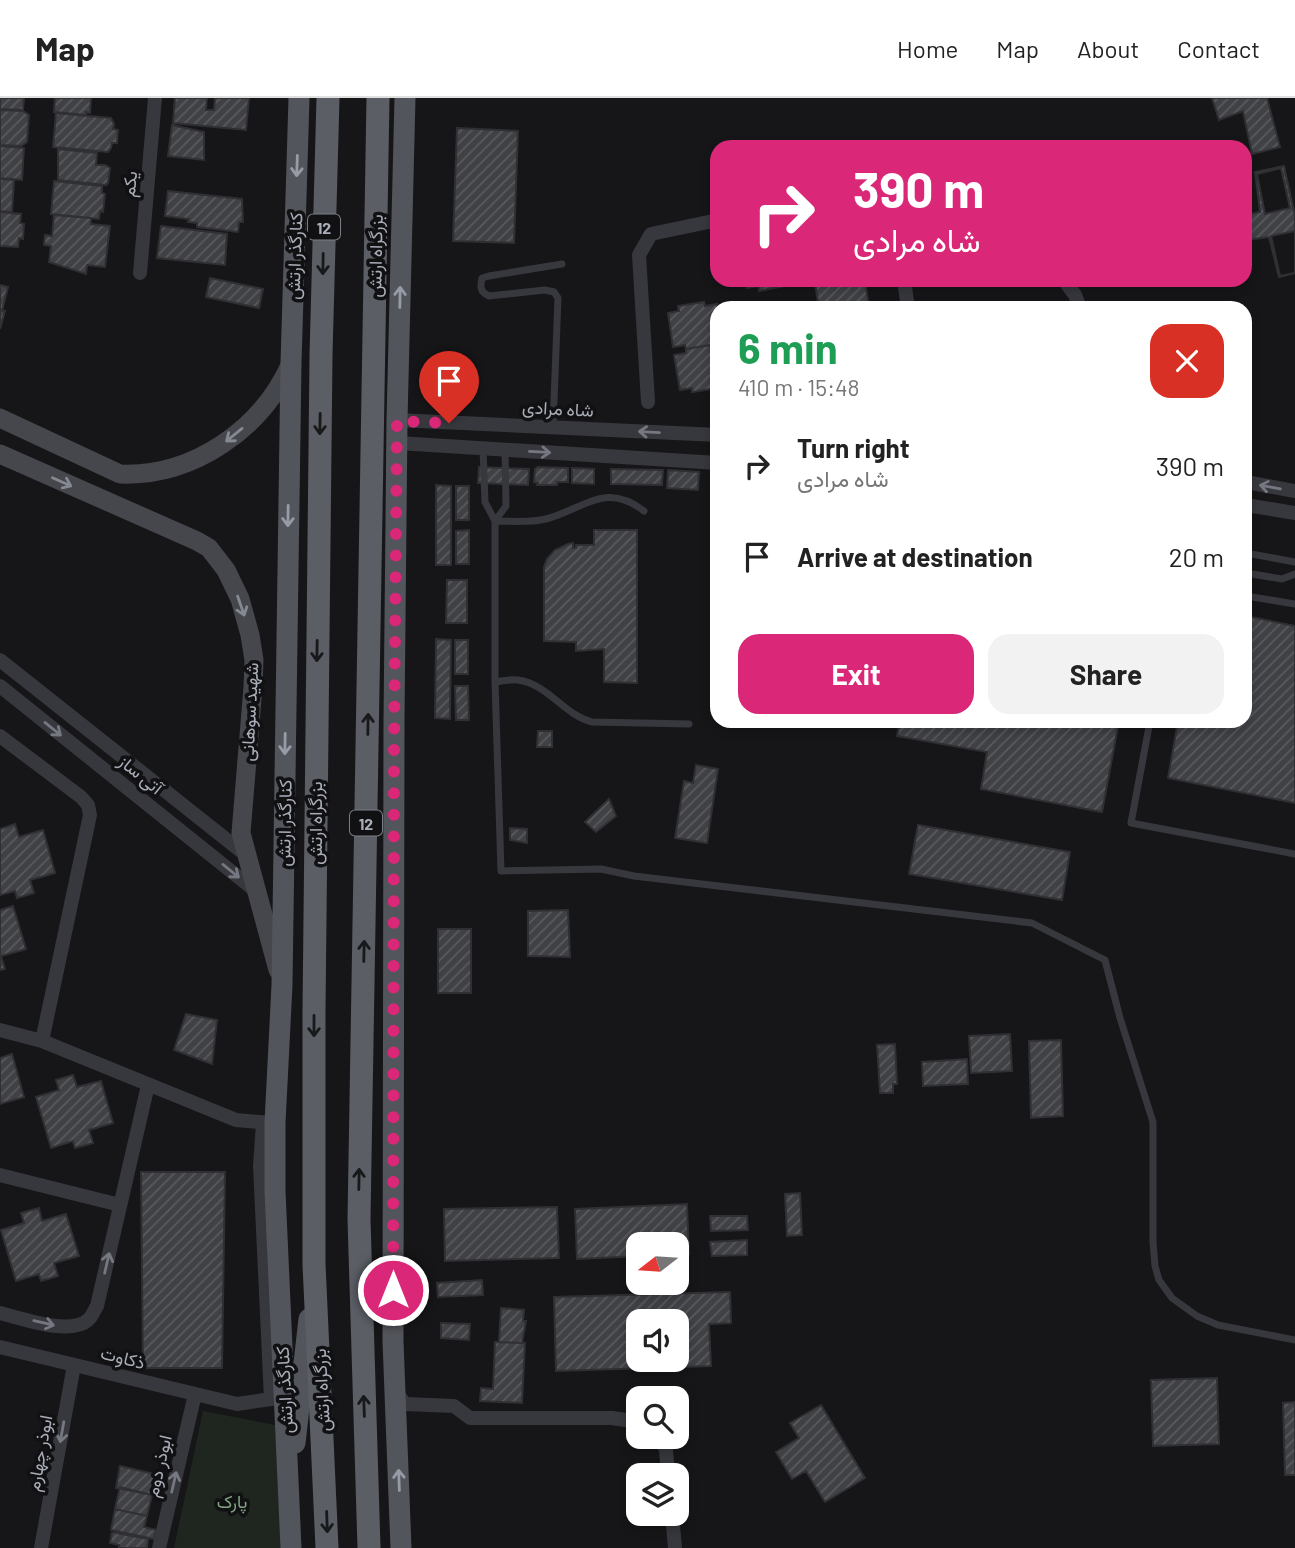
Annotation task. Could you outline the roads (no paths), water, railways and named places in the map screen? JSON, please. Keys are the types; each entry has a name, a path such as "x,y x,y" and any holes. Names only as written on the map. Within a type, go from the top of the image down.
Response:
{"highway":[{"name":"بزرگراه ارتش","path":"327,1548 314,1264 316,727 328,98"},
{"name":"بزرگراه ارتش","path":"369,1548 359,1219 378,98"}],"main road":[{"name":"کنارگذر ارتش","path":"291,1546 269,1123 282,985 290,363 299,98"},
{"path":"401,1548 393,1341 394,735 397,421 405,98"},
{"path":"371,524 399,329"},
{"path":"3,426 120,474 139,475 159,471 198,459 248,423 273,394 290,363"},
{"name":"شهید سوهانی","path":"0,454 197,541 209,548 226,570 244,611 254,660 241,822 246,855 282,985"},
{"path":"291,1546 295,1441 301,1409 314,1264"}],"street":[{"name":"یکم","path":"141,273 155,98"},
{"path":"648,402 639,255 651,234 710,222"},
{"name":"شاه مرادی","path":"397,421 710,435"},
{"path":"398,443 710,463"},
{"path":"1252,483 1295,491"},
{"path":"1252,507 1295,513"},
{"name":"آتی ساز","path":"0,660 246,855"},
{"name":"آتی ساز","path":"0,686 257,892"},
{"path":"0,736 81,797 88,805 90,815 42,1041"},
{"path":"204,849 212,849 218,843 216,831"},
{"path":"0,1030 42,1041 236,1120 269,1123"},
{"path":"0,1313 62,1327 78,1325 88,1320 97,1306 148,1085"},
{"name":"ذکاوت","path":"0,1347 237,1404 271,1399 260,1166 269,1123"},
{"path":"0,1175 120,1205"},
{"name":"ابوذر چهارم","path":"41,1548 74,1365"},
{"path":"395,1390 405,1404 454,1406 470,1418 612,1418 626,1421"},
{"name":"ابوذر دوم","path":"159,1548 195,1394"},
{"path":"673,1526 675,1548"}],"lane":[{"path":"553,427 558,298 554,292 545,290 489,296 483,293 480,287 482,278 489,276 562,264"},
{"path":"484,449 485,502 495,521 495,682 502,871 601,869 634,876 1032,923 1105,960 1153,1122 1153,1242 1159,1280 1172,1298 1197,1316 1218,1325 1295,1340"},
{"path":"495,521 506,506 505,450"},
{"path":"495,521 546,519 598,498 629,499 644,511"},
{"path":"1252,554 1295,562"},
{"path":"1252,574 1282,579 1295,574"},
{"path":"1252,597 1295,604"},
{"path":"495,682 517,680 537,687 580,719 592,722 689,723"},
{"path":"1149,728 1131,823 1295,854"}],"park label":[{"name":"پارک","path":"232,1501"}]}
